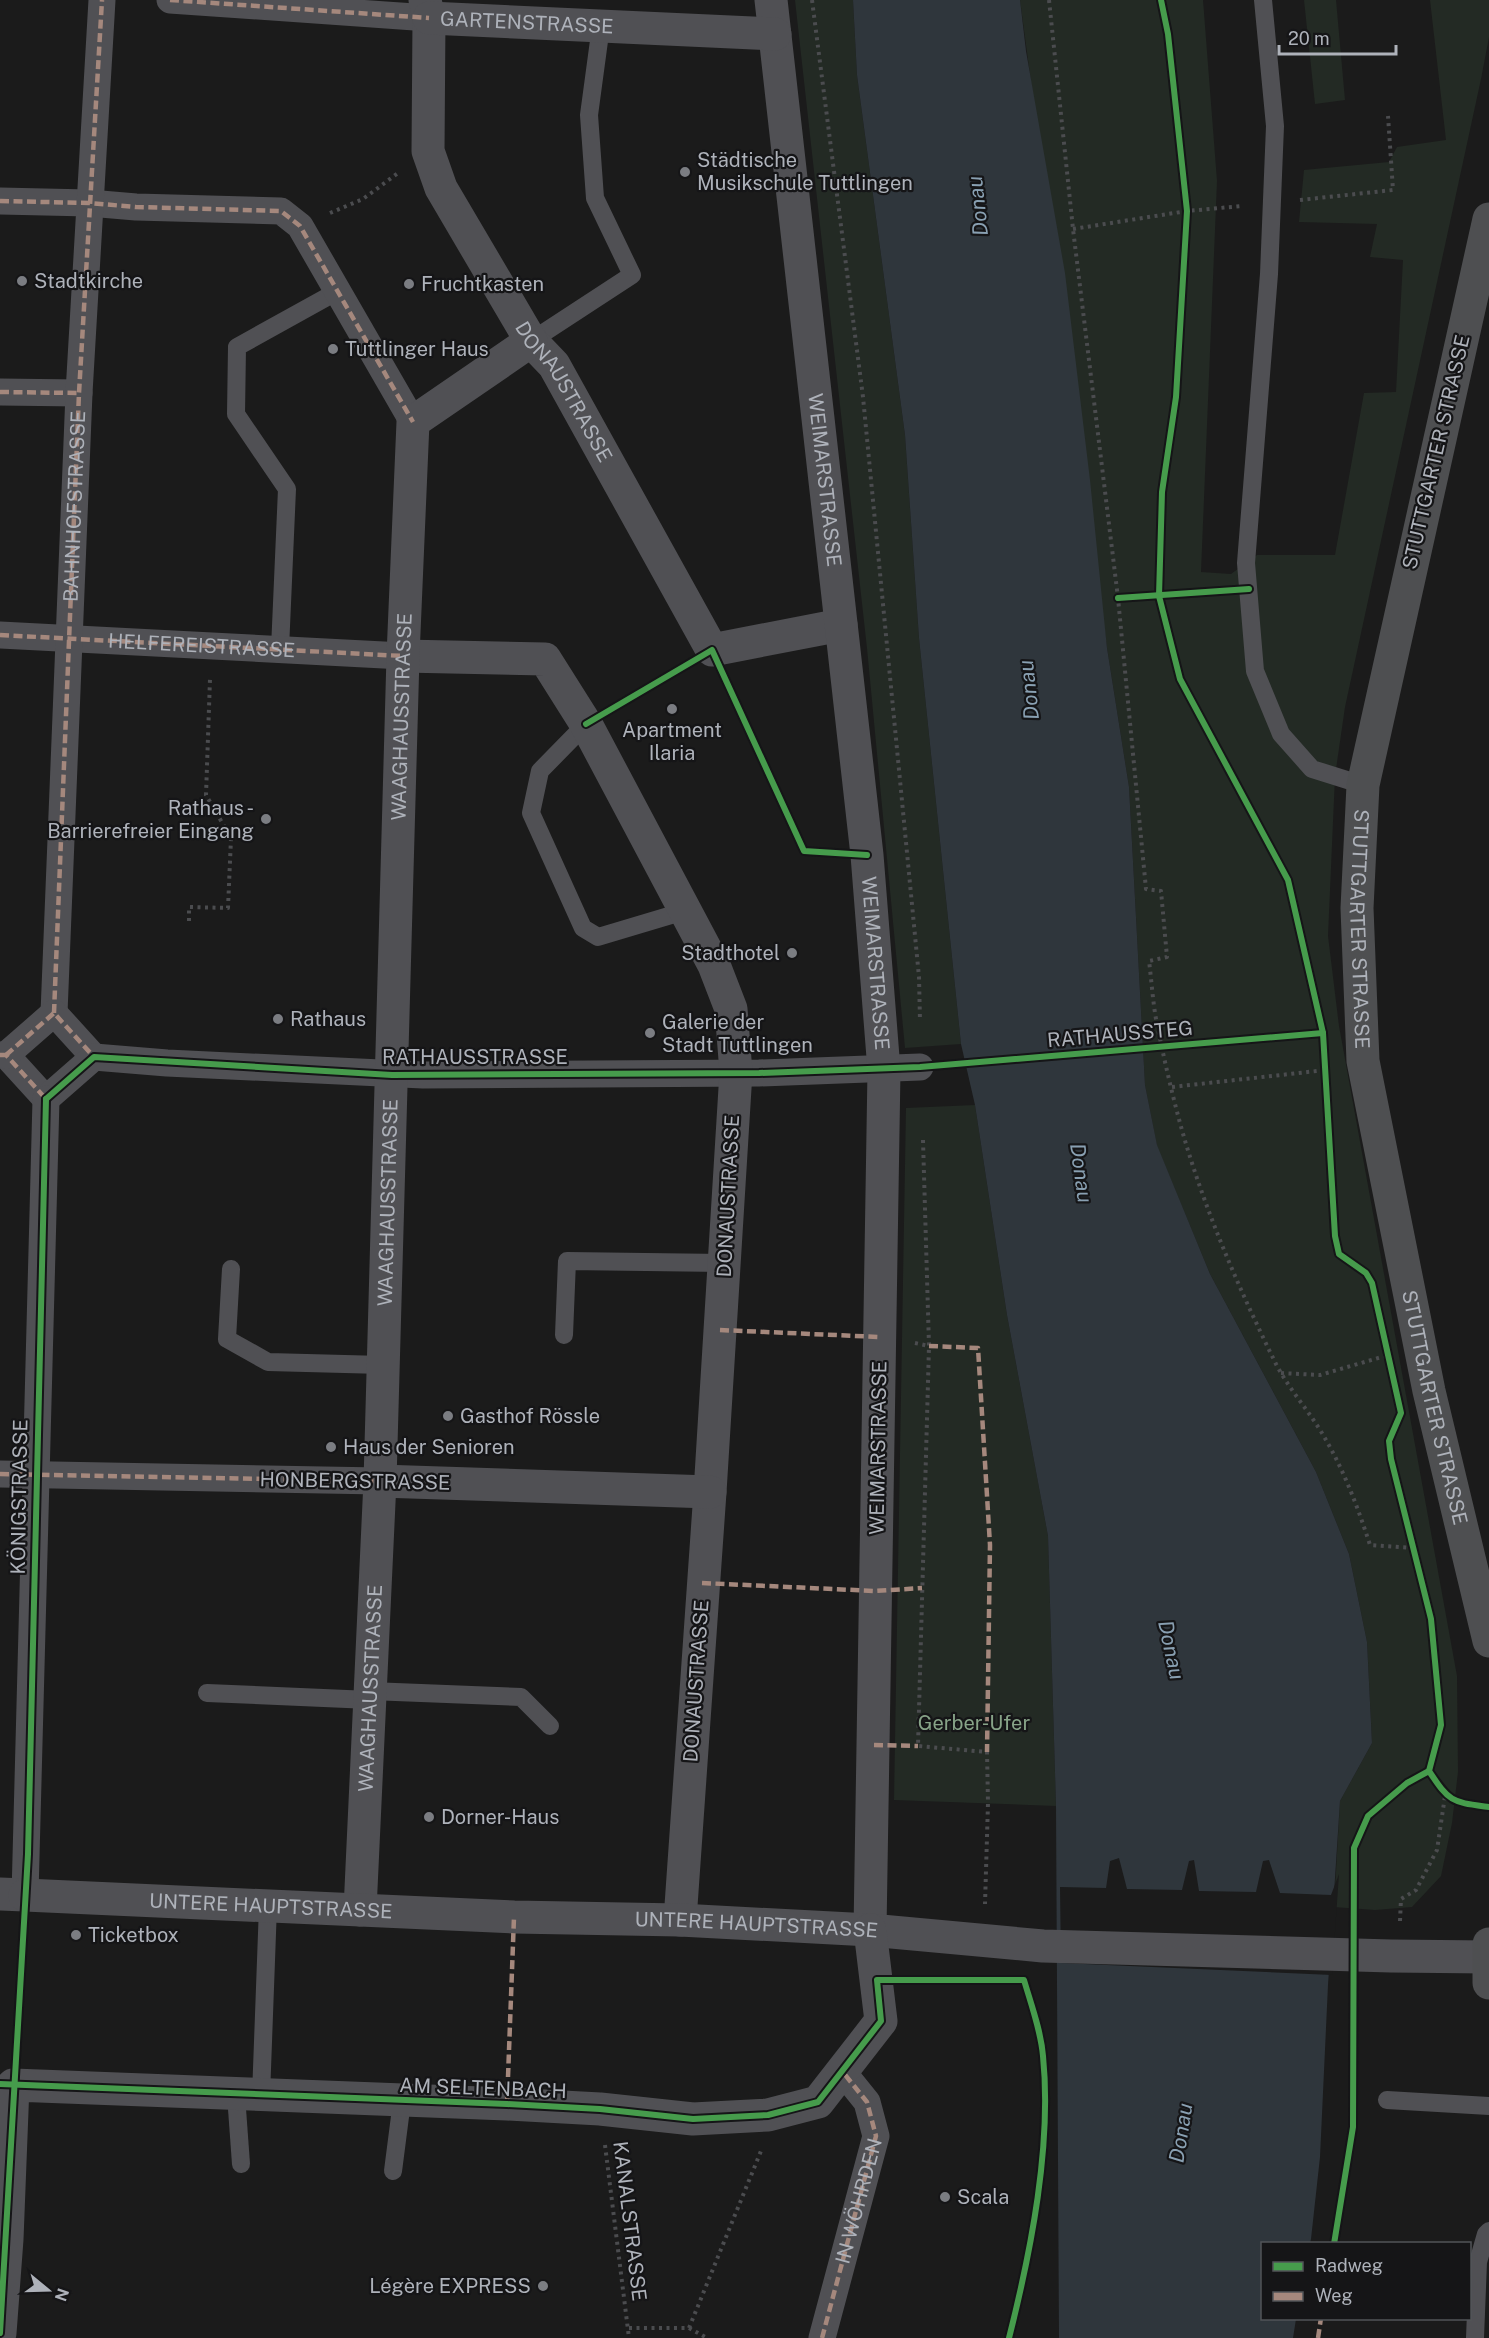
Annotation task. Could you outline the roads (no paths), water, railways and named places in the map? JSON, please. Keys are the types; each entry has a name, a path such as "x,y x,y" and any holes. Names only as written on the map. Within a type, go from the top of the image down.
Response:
{"main road":[{"name":"STUTTGARTER STRASSE","path":"1489,219 1362,785 1357,908 1363,1061 1429,1391 1489,1641"}],"street":[{"name":"BAHNHOFSTRASSE","path":"54,1013 79,393 102,0"},
{"name":"GARTENSTRASSE","path":"170,0 427,9 601,26 775,34"},
{"name":"WEIMARSTRASSE","path":"771,0 867,855 884,1070 870,1930"},
{"name":"DONAUSTRASSE","path":"427,9 428,151 441,188 531,341 554,365 712,650 841,625"},
{"path":"0,201 281,211 300,226 412,422 531,341"},
{"path":"0,392 79,393"},
{"name":"WAAGHAUSSTRASSE","path":"360,1910 380,1481 403,656 412,422"},
{"name":"HELFEREISTRASSE","path":"0,635 403,656"},
{"name":"DONAUSTRASSE","path":"403,656 545,659 586,724 686,912 714,965 731,1009 736,1072 680,1920"},
{"path":"54,1013 94,1057 46,1099 3,1055 54,1013"},
{"name":"RATHAUSSTRASSE","path":"94,1057 392,1075 884,1070 920,1062"},
{"name":"KÖNIGSTRASSE","path":"13,1894 36,1476 46,1099"},
{"name":"HONBERGSTRASSE","path":"0,1474 380,1481 710,1492"},
{"name":"UNTERE HAUPTSTRASSE","path":"13,1894 514,1917 680,1920 870,1930 1043,1946 1489,1961"},
{"name":"AM SELTENBACH","path":"7,2085 600,2109 693,2119 768,2115 818,2102 881,2021 870,1930"},
{"name":"IN WÖHRDEN","path":"822,2338 876,2136 867,2102 842,2071"},
{"path":"0,2333 7,2239 7,2085"}],"lane":[{"path":"1263,0 1275,126 1269,273 1245,563 1255,671 1281,734 1312,769 1362,785"},
{"path":"531,341 632,275 595,198 589,115 601,26"},
{"path":"280,649 288,489 236,414 237,347 338,291"},
{"path":"586,724 540,771 531,813 583,928 598,937 686,912"},
{"path":"564,1335 567,1261 724,1263"},
{"path":"231,1269 227,1339 268,1362 383,1365"},
{"path":"207,1693 521,1698 550,1726"},
{"path":"241,2164 268,1906"},
{"path":"1387,2100 1489,2106"},
{"path":"393,2172 402,2101"},
{"path":"1475,2338 1478,2262 1486,2234 1489,2231"}],"water":[{"name":"Donau","path":"853,0 1020,0 1026,51 1065,273 1090,480 1107,648 1129,787 1145,1085 1157,1145 1210,1274 1316,1472 1349,1554 1367,1642 1372,1743 1340,1801 1320,2157 1311,2239 1310,2242 1261,2242 1261,2320 1296,2320 1293,2338 1059,2338 1056,1806 1048,1536 1007,1315 975,1105 961,1044 919,638 905,435 857,75"}],"place":[{"name":"Städtische Musikschule Tuttlingen","path":"685,172"},
{"name":"Stadtkirche","path":"22,281"},
{"name":"Fruchtkasten","path":"409,284"},
{"name":"Tuttlinger Haus","path":"333,349"},
{"name":"Apartment Ilaria","path":"672,709"},
{"name":"Rathaus - Barrierefreier Eingang","path":"266,819"},
{"name":"Stadthotel","path":"792,953"},
{"name":"Rathaus","path":"278,1019"},
{"name":"Galerie der Stadt Tuttlingen","path":"650,1033"},
{"name":"Gasthof Rössle","path":"448,1416"},
{"name":"Haus der Senioren","path":"331,1447"},
{"name":"Dorner-Haus","path":"429,1817"},
{"name":"Ticketbox","path":"76,1935"},
{"name":"Scala","path":"945,2197"},
{"name":"Légère EXPRESS","path":"543,2286"}],"park label":[{"name":"Gerber-Ufer","path":"974,1723"}]}
